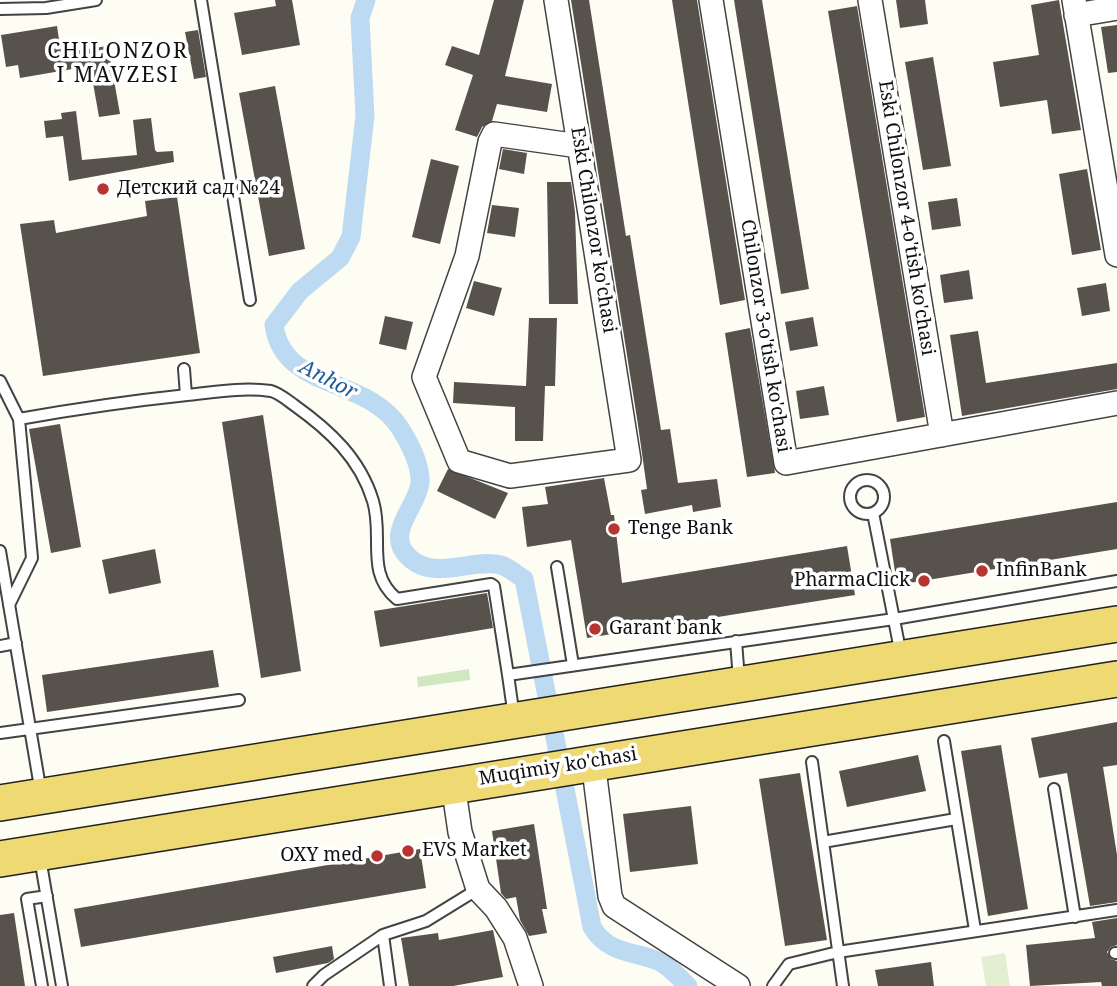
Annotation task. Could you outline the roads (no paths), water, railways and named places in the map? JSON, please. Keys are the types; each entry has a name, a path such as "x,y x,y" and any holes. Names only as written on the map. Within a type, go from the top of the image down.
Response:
{"main road":[{"path":"0,803 1117,624"},
{"path":"1080,630 1094,640 1100,654 1097,670 1102,681"},
{"name":"Muqimiy ko'chasi","path":"0,859 587,762 1102,681"}],"street":[{"name":"Eski Chilonzor ko'chasi","path":"556,0 629,460 510,476 459,461 424,377 467,256 494,134 579,146"},
{"name":"Chilonzor 3-o'tish ko'chasi","path":"711,0 786,464 1117,403"},
{"name":"Eski Chilonzor 4-o'tish ko'chasi","path":"870,0 942,435"},
{"path":"1117,9 1075,8 1117,255"},
{"path":"587,762 614,906 738,986"},
{"path":"453,784 460,832 478,889 515,938 531,986"}],"lane":[{"path":"0,9 96,0"},
{"path":"201,0 250,300"},
{"path":"184,369 186,395"},
{"path":"0,381 19,419 32,558 9,606"},
{"path":"19,419 97,405 186,395 235,390 274,391 331,432 370,490 378,517 377,576 386,590 397,599 491,584 495,586 518,720"},
{"path":"861,476 876,482 882,488 884,502 873,513 865,514 852,507 850,492 861,476"},
{"path":"873,513 902,659"},
{"path":"0,551 41,796"},
{"path":"557,567 570,666"},
{"path":"511,675 894,619 1117,581"},
{"path":"736,641 740,685"},
{"path":"0,646 16,643"},
{"path":"0,733 239,700"},
{"path":"944,741 975,930"},
{"path":"812,762 843,986"},
{"path":"1054,789 1075,918"},
{"path":"823,842 956,819"},
{"path":"39,852 62,986"},
{"path":"313,986 324,975 383,935 426,921 478,889"},
{"path":"41,986 27,899 47,895"},
{"path":"773,986 789,964 838,952 1117,910"},
{"path":"383,935 390,986"}],"waterway":[{"name":"Anhor","path":"366,0 360,18 365,116 351,237 340,258 300,291 274,325 281,346 293,362 309,373 368,399 385,411 400,428 414,454 420,476 418,493 400,532 403,551 422,566 444,569 479,564 501,565 524,579 592,927 598,936 613,947 662,963 688,986"}],"place":[{"name":"Детский сад №24","path":"103,189"},
{"name":"Tenge Bank","path":"614,529"},
{"name":"InfinBank","path":"982,571"},
{"name":"PharmaClick","path":"924,581"},
{"name":"Garant bank","path":"595,629"},
{"name":"EVS Market","path":"408,851"},
{"name":"OXY med","path":"377,856"}],"district":[{"name":"CHILONZOR I MAVZESI","path":"118,64"}]}
